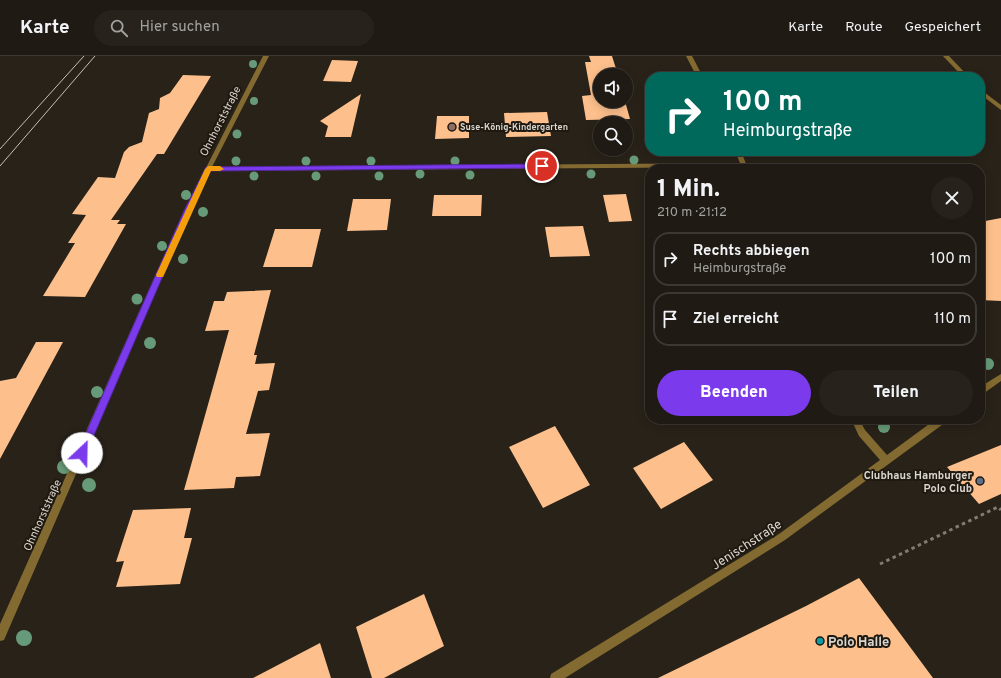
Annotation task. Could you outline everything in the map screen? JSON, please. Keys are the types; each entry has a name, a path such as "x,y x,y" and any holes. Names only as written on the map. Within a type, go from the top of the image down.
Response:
{"street":[{"name":"Ohnhorststraße","path":"0,636 188,211 266,56"},
{"path":"689,56 697,72"},
{"path":"946,56 961,72"},
{"path":"985,95 1001,108"},
{"path":"208,169 645,167"},
{"path":"985,388 1001,377"},
{"path":"858,424 862,433 885,460"},
{"name":"Jenischstraße","path":"555,678 782,537 935,424"}],"path":[{"path":"880,564 998,507 1001,510"}],"building":[{"path":"589,56 612,56 616,68 593,68 593,108 627,108 629,116 593,116 593,120 586,120 582,96 591,95 585,62 591,62"},
{"path":"332,60 358,61 351,82 323,81"},
{"path":"183,75 211,76 164,154 157,154 111,220 120,220 117,224 126,224 85,297 43,296 75,243 68,243 86,215 72,214 98,177 115,178 124,152 129,147 142,142 149,113 159,109 160,98 170,93"},
{"path":"361,94 351,137 325,137 328,126 320,121"},
{"path":"547,112 551,136 506,137 504,113"},
{"name":"Suse-König-Kindergarten","path":"437,116 469,116 469,138 435,139"},
{"path":"626,194 632,221 609,222 603,195"},
{"path":"434,195 482,195 481,216 432,216"},
{"path":"353,199 391,199 387,230 347,231"},
{"path":"1001,218 1001,301 985,300 985,221"},
{"path":"583,226 590,256 550,257 545,227"},
{"path":"275,229 321,229 312,267 263,267"},
{"path":"271,290 254,355 257,355 255,364 275,363 269,390 258,391 246,434 270,433 260,476 236,477 234,488 184,490 229,330 205,331 214,301 224,301 227,292"},
{"path":"36,342 63,342 0,459 0,381 16,378"},
{"path":"555,426 590,485 543,508 509,447"},
{"path":"684,442 713,480 661,509 633,468"},
{"name":"Clubhaus Hamburger Polo Club","path":"1001,445 1001,494 979,504 947,467"},
{"path":"191,508 184,538 192,538 180,584 116,587 124,561 116,562 133,510"},
{"name":"Polo Halle","path":"859,578 933,678 658,678 806,606"},
{"path":"424,594 444,646 384,678 372,678 356,627"},
{"path":"320,643 331,678 253,678"}],"tram line":[{"path":"0,149 84,56"},
{"path":"0,166 95,56"}],"slow traffic":[{"path":"160,275 208,169 220,169"}],"place":[{"name":"Suse-König-Kindergarten","path":"452,127"},
{"name":"Clubhaus Hamburger Polo Club","path":"980,481"},
{"name":"Polo Halle","path":"820,641"}],"route":[{"path":"82,453 188,211 208,169 542,166"}]}
